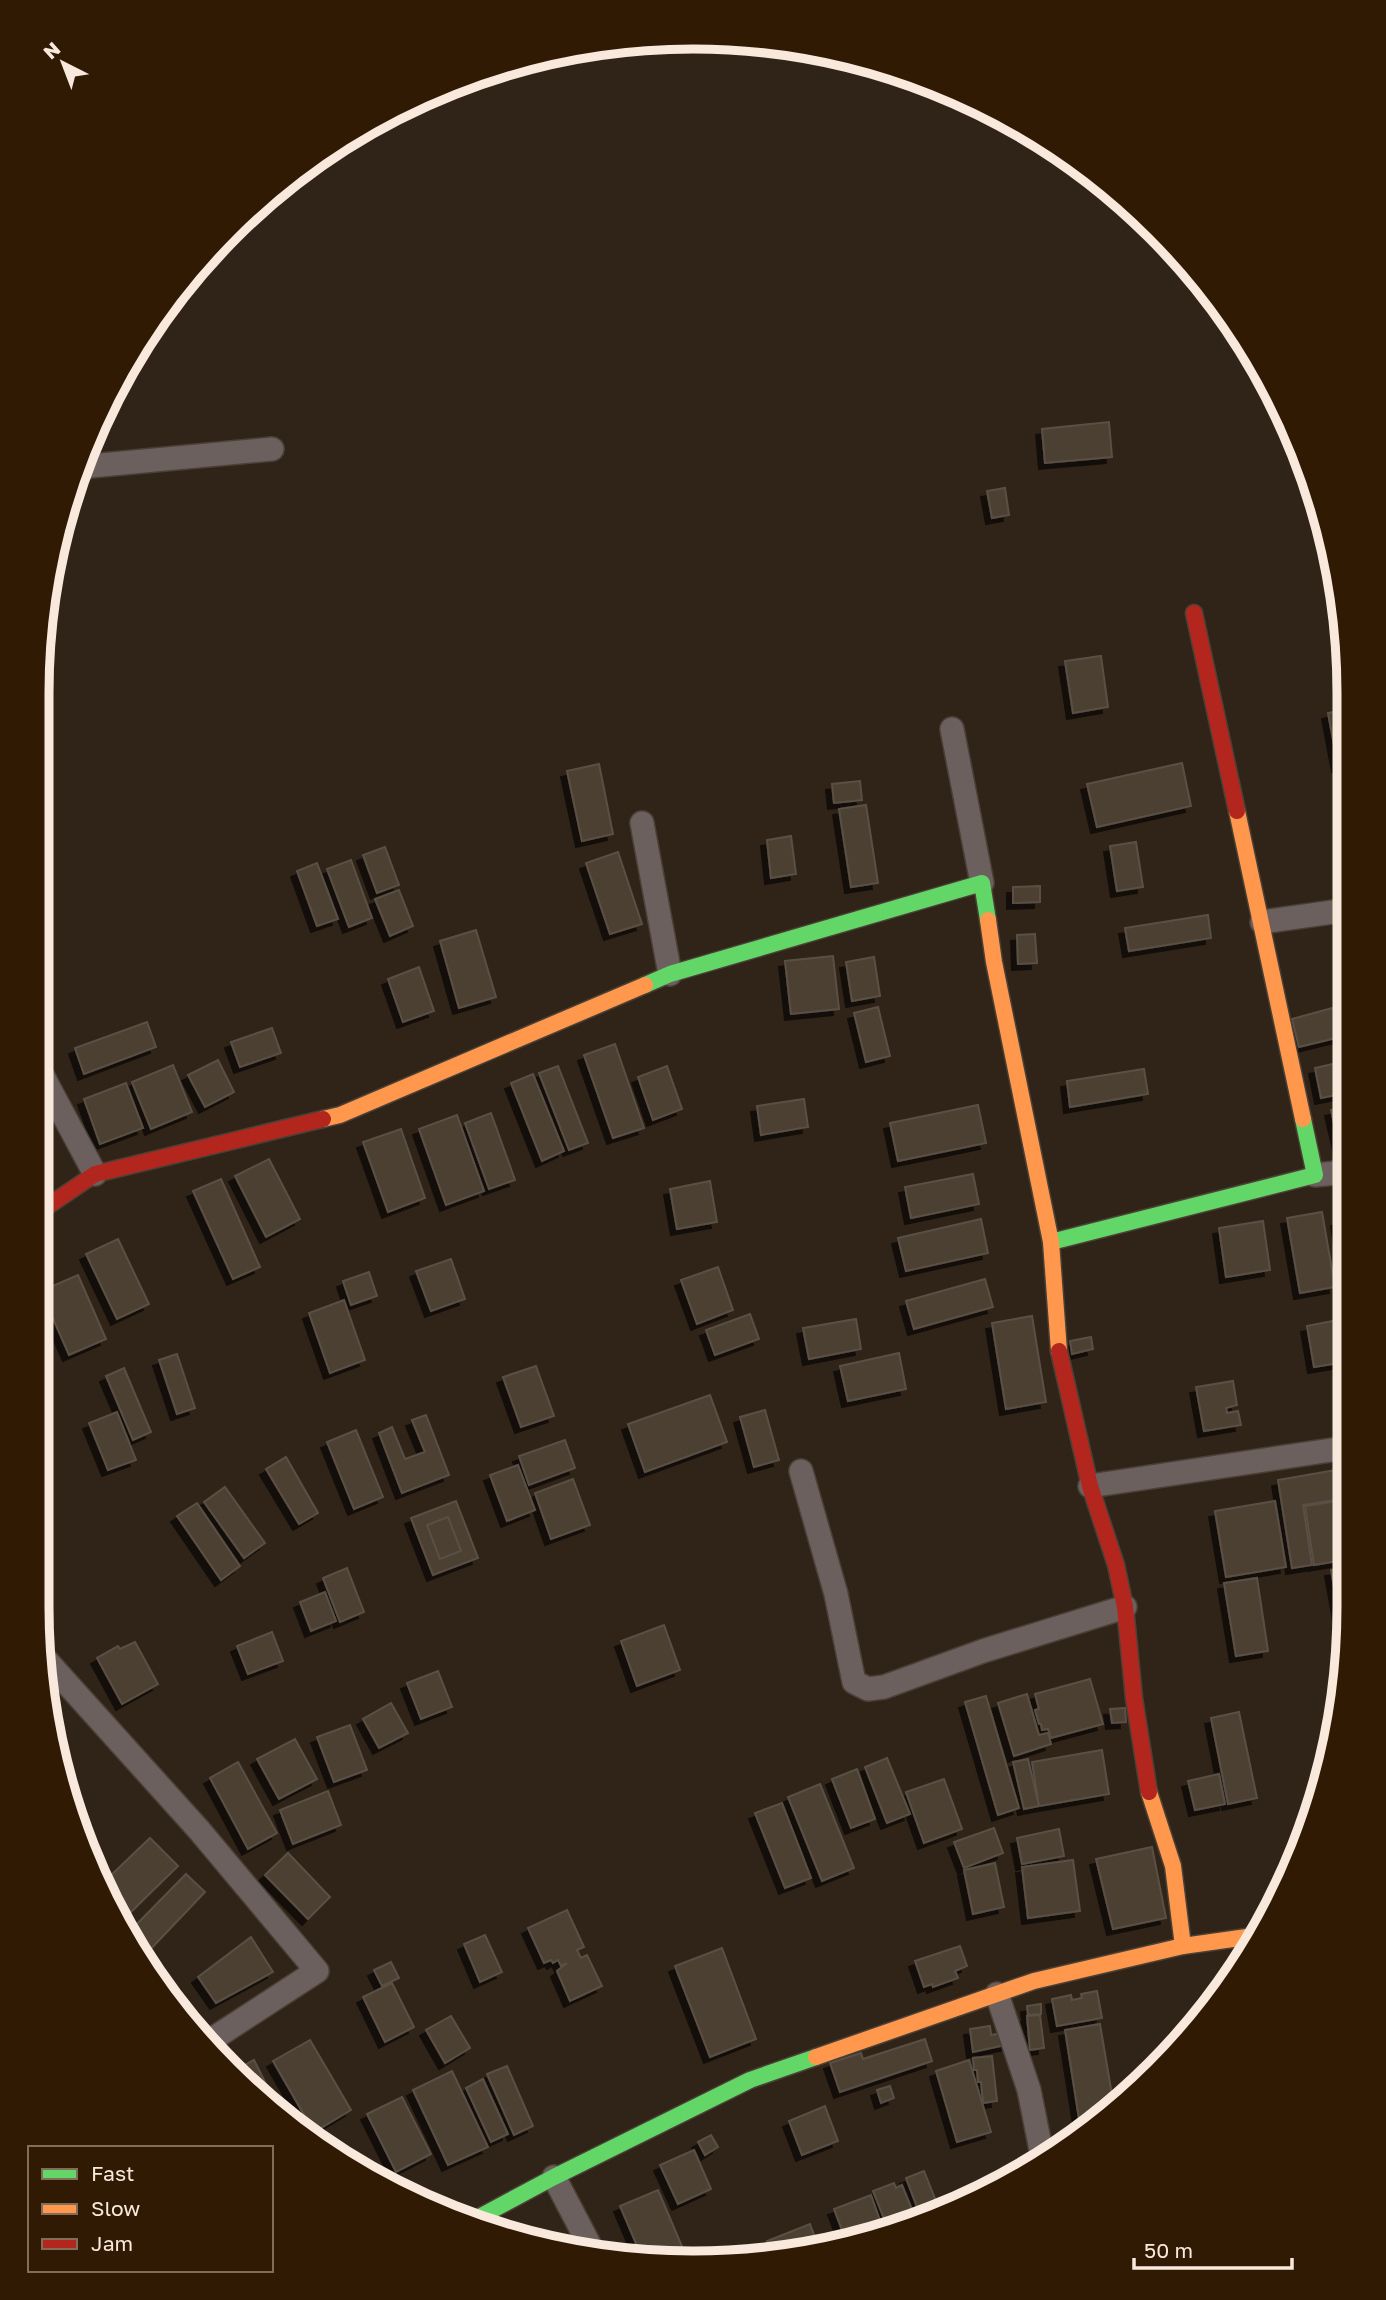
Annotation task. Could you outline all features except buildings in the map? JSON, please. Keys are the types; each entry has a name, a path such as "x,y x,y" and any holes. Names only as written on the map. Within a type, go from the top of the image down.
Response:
{"street":[{"path":"91,466 272,449"},
{"path":"1194,614 1315,1175"},
{"path":"952,729 994,961 1051,1242 1059,1356 1090,1486 1116,1565 1125,1607 1134,1698 1149,1793 1173,1866 1183,1946"},
{"path":"642,823 670,974"},
{"path":"49,1205 95,1174 340,1115 670,974 982,883"},
{"path":"1262,922 1337,911"},
{"path":"49,1088 95,1174"},
{"path":"1051,1242 1315,1175 1337,1173"},
{"path":"1090,1486 1337,1449"},
{"path":"801,1471 836,1594 855,1682 868,1689 884,1688 983,1651 1125,1607"},
{"path":"52,1667 199,1830 317,1970 215,2038"},
{"path":"482,2216 750,2080 1034,1981 1183,1946 1246,1937"},
{"path":"997,1994 1029,2091 1041,2149"},
{"path":"554,2177 588,2242"}],"traffic: fast":[{"path":"645,985 670,974 982,883 988,920"},
{"path":"1051,1242 1315,1175 1303,1119"},
{"path":"482,2216 750,2080 816,2057"}],"traffic: slow":[{"path":"1237,811 1303,1119"},
{"path":"988,920 994,962 1051,1242 1059,1351"},
{"path":"323,1119 340,1115 645,985"},
{"path":"1149,1792 1173,1866 1183,1946"},
{"path":"816,2057 1034,1981 1183,1946 1246,1937"}],"traffic: jam":[{"path":"1194,613 1237,811"},
{"path":"49,1205 95,1174 323,1119"},
{"path":"1059,1351 1090,1486 1116,1565 1125,1607 1134,1698 1149,1792"}]}
